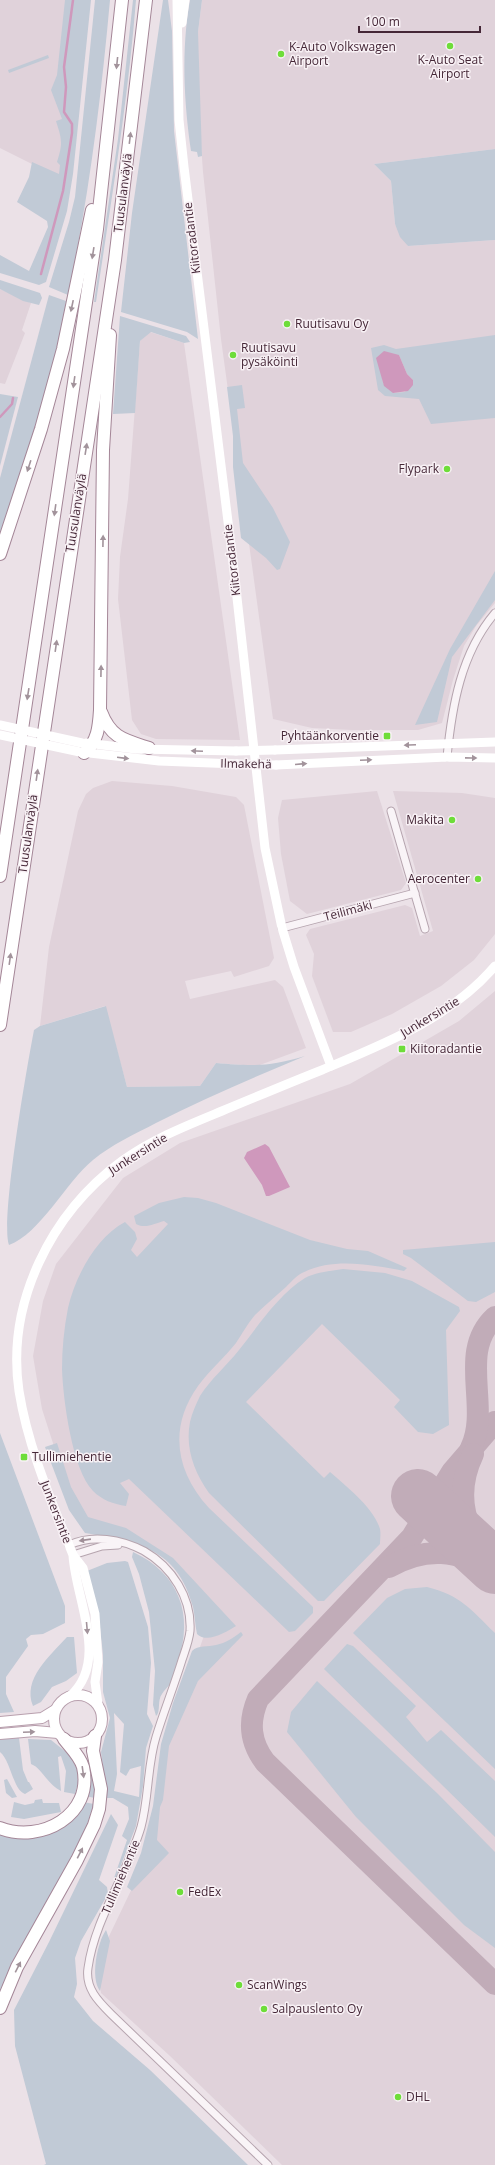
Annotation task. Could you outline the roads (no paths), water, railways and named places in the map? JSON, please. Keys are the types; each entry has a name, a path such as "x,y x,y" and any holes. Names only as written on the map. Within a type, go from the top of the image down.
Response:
{"highway":[{"name":"Tuusulanväylä","path":"0,876 96,236 109,131 122,0"},
{"name":"Tuusulanväylä","path":"0,1025 115,260 146,0"},
{"path":"0,554 41,429 62,349 109,131"},
{"path":"85,748 98,731 100,710 103,450 115,260"},
{"path":"100,710 111,731 128,742 149,748"},
{"path":"0,1828 19,1833 42,1831 64,1820 74,1809 82,1794 83,1772 81,1762 61,1736"},
{"path":"0,2008 17,1967 94,1825 99,1809 101,1789 94,1751 95,1736"}],"main road":[{"name":"Kiitoradantie","path":"177,0 179,44 179,120 233,562 262,821 270,876 282,928 294,967 331,1066"},
{"name":"Kiitoradantie","path":"179,44 185,0"},
{"name":"Ilmakehä","path":"0,725 85,748 149,748 236,751 495,742"},
{"name":"Ilmakehä","path":"0,735 85,748 153,761 276,765 447,757 495,758"},
{"name":"Junkersintie","path":"70,1696 85,1680 88,1662 86,1619 73,1572 72,1555 31,1445 19,1389 18,1336 23,1308 33,1276 58,1227 75,1204 99,1180 122,1161 178,1129 393,1039 442,1013 472,991 495,966"},
{"name":"Junkersintie","path":"72,1555 83,1568 95,1614 98,1662 95,1682 98,1704"},
{"path":"0,1722 42,1718 70,1696 84,1696 98,1704 101,1709 103,1721 95,1736 83,1742 70,1741 61,1736 35,1731 0,1734"},
{"path":"54,1710 53,1720 61,1736"}],"street":[{"path":"447,757 454,702 463,670 474,643 495,613"},
{"path":"391,811 425,929"},
{"name":"Teilimäki","path":"282,928 415,893"},
{"name":"Tullimiehentie","path":"69,1546 88,1539 120,1542 151,1555 167,1569 175,1579 187,1606 190,1632 178,1674 155,1739 141,1826 132,1853 93,1941 88,1970 89,1986 96,1998 111,2014 268,2165"},
{"name":"Tullimiehentie","path":"72,1555 102,1546 130,1545"}],"waterway":[{"path":"41,274 63,191 72,133 72,124 64,112 66,87 64,67 73,0"},
{"path":"0,417 12,404 13,398"}],"place":[{"name":"K-Auto Seat Airport","path":"450,46"},
{"name":"K-Auto Volkswagen Airport","path":"281,54"},
{"name":"Ruutisavu Oy","path":"287,324"},
{"name":"Ruutisavu pysäköinti","path":"233,355"},
{"name":"Flypark","path":"447,469"},
{"name":"Pyhtäänkorventie","path":"387,736"},
{"name":"Makita","path":"452,820"},
{"name":"Aerocenter","path":"478,879"},
{"name":"Kiitoradantie","path":"402,1049"},
{"name":"Tullimiehentie","path":"24,1457"},
{"name":"FedEx","path":"180,1892"},
{"name":"ScanWings","path":"239,1985"},
{"name":"Salpauslento Oy","path":"264,2009"},
{"name":"DHL","path":"398,2097"}]}
